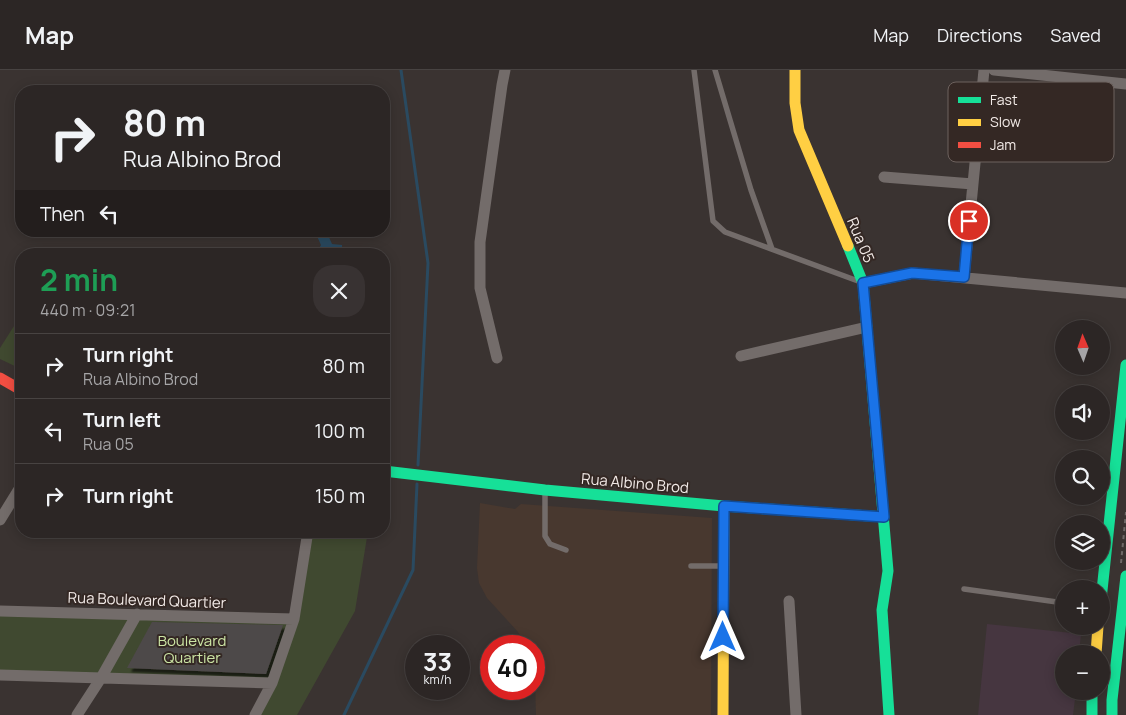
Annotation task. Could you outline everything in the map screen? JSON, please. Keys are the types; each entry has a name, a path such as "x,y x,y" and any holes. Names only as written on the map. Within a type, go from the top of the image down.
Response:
{"street":[{"path":"497,358 480,288 480,242 502,85 506,70"},
{"name":"Rua 05","path":"795,70 795,104 799,130 863,283 888,571 882,610 889,715"},
{"path":"994,70 1107,82"},
{"path":"964,277 975,162"},
{"path":"884,177 973,184"},
{"path":"863,283 912,273 1126,293"},
{"path":"741,356 867,327"},
{"path":"1103,580 1126,365"},
{"path":"0,378 15,387"},
{"name":"Rua Albino Brod","path":"390,471 545,490 724,506 884,517"},
{"path":"0,520 15,496"},
{"path":"723,715 724,506"},
{"path":"255,715 272,683 294,619 307,538"},
{"path":"1112,715 1112,700 1126,576"},
{"path":"789,601 796,715"},
{"name":"Rua Boulevard Quartier","path":"0,611 294,619"},
{"path":"77,715 101,678 137,614"},
{"path":"0,675 272,683"},
{"path":"1092,700 1092,715"}],"lane":[{"path":"694,70 713,220 725,232 863,283"},
{"path":"715,70 772,249"},
{"path":"545,490 545,536 550,544 566,550"},
{"path":"691,566 724,566"},
{"path":"964,589 1055,602"}],"shaded area":[{"path":"480,503 515,509 521,504 712,518 711,715 536,715 536,700 545,700 545,635 520,635 487,598 479,583 477,568"},
{"path":"987,624 1055,631 1055,635 1081,635 1080,645 1055,645 1055,700 1075,700 1073,715 978,715"}],"green space":[{"path":"15,324 15,366 0,359 0,348"},
{"name":"Boulevard Quartier","path":"307,538 367,538 355,611 297,715 255,715 272,684 0,675 0,611 294,619"}],"water":[{"path":"317,237 329,237 332,244 342,245 342,248 319,248 321,245"}],"building":[{"path":"152,622 283,625 266,674 127,668"}],"waterway":[{"path":"401,70 428,263 418,465"},
{"path":"344,715 413,570 417,484"}],"traffic: fast":[{"path":"848,246 863,283 888,571 882,610 889,715"},
{"path":"1103,580 1126,365"},
{"path":"390,472 545,490 724,506 884,517"},
{"path":"1112,715 1112,700 1126,576"},
{"path":"1092,700 1092,715"}],"traffic: slow":[{"path":"795,70 795,103 799,130 848,246"},
{"path":"723,715 724,506"},
{"path":"1097,635 1097,645"}],"traffic: jam":[{"path":"0,378 15,387"}],"route":[{"path":"723,637 724,506 884,517 863,283 912,273 964,277 969,221"}]}
